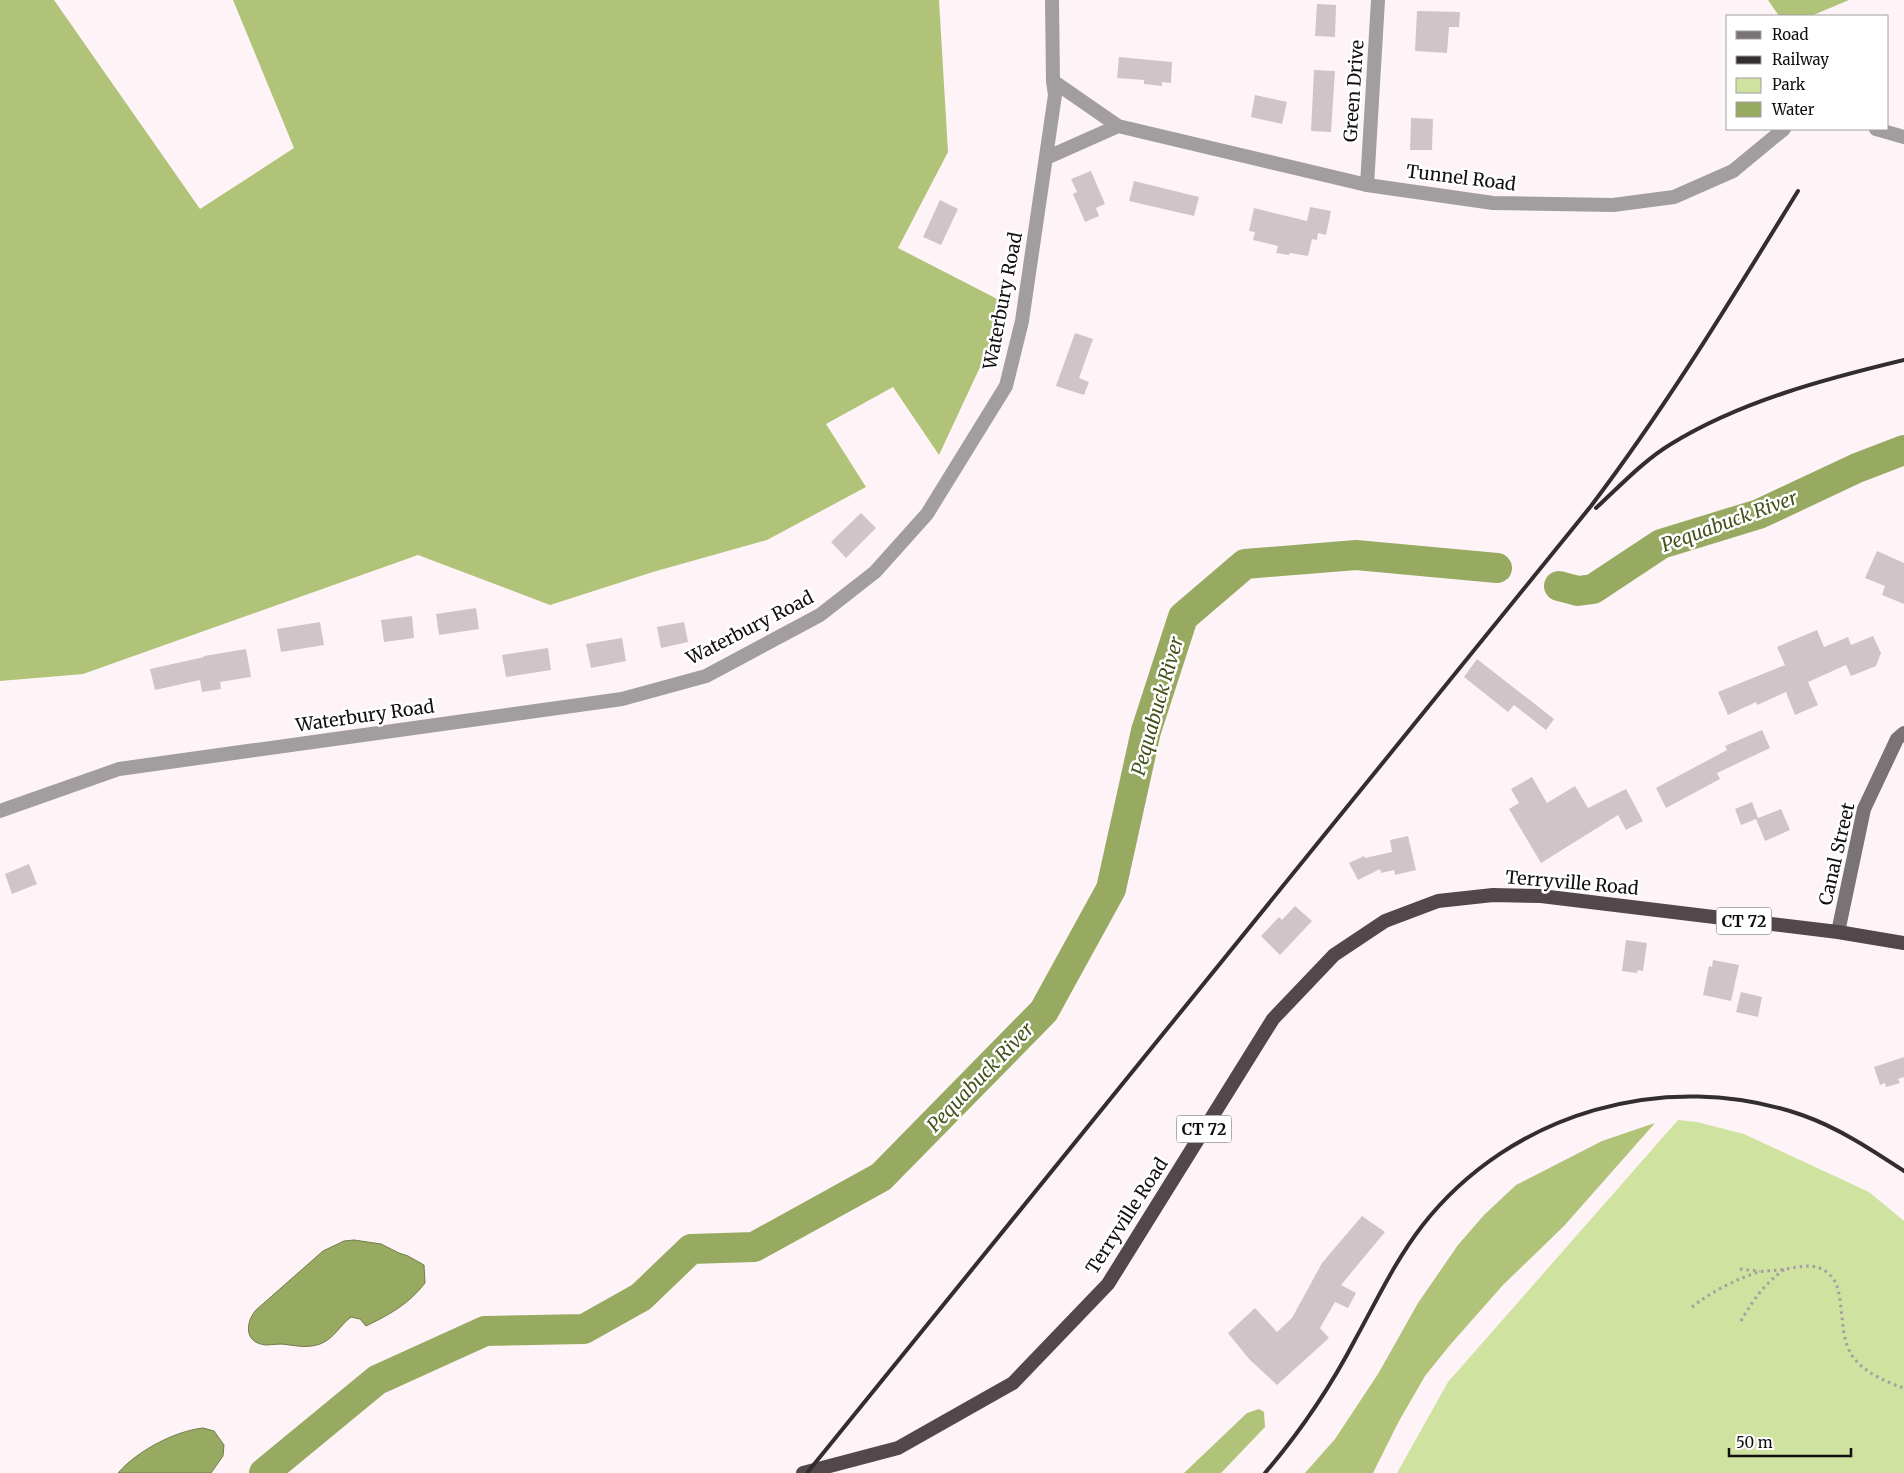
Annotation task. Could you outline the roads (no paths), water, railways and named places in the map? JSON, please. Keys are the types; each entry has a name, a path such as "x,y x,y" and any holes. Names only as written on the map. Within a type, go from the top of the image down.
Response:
{"highway":[{"name":"Terryville Road","path":"804,1473 898,1448 1013,1383 1108,1284 1273,1019 1334,954 1385,921 1438,901 1493,895 1541,896 1838,932"},
{"name":"CT 72","path":"1838,932 1904,943"}],"main road":[{"name":"Canal Street","path":"1838,932 1864,809 1897,739 1904,734"}],"street":[{"name":"Waterbury Road","path":"0,811 119,770 622,699 706,676 820,615 875,572 927,514 1006,386 1022,322 1046,158 1054,88 1052,0"},
{"name":"Green Drive","path":"1367,184 1378,0"},
{"name":"Tunnel Road","path":"1054,88 1118,126 1367,184 1492,203 1613,205 1674,197 1734,171 1783,130"},
{"path":"1046,158 1118,126"},
{"path":"1880,130 1904,137"}],"water":[{"path":"354,1240 381,1244 424,1265 425,1283 412,1297 391,1313 366,1326 360,1319 351,1317 329,1339 320,1344 305,1346 266,1345 254,1341 250,1336 249,1326 252,1315 256,1310 323,1251 344,1241"},
{"path":"203,1428 214,1431 224,1445 223,1456 211,1473 118,1473 135,1457 157,1443 181,1433"}],"waterway":[{"name":"Pequabuck River","path":"1559,586 1578,591 1593,589 1661,544 1759,514 1857,468 1904,450"},
{"name":"Pequabuck River","path":"264,1473 377,1380 485,1331 584,1329 641,1297 691,1249 754,1247 881,1177 1044,1011 1111,889 1146,731 1183,617 1245,564 1356,555 1497,568"}],"railway":[{"path":"807,1473 1591,506 1672,391 1798,191"},
{"path":"1596,508 1651,458 1671,444 1726,415 1784,393 1904,360"},
{"path":"1265,1473 1291,1441 1326,1391 1395,1267 1422,1226 1458,1187 1500,1154 1545,1128 1594,1110 1645,1099 1698,1096 1750,1102 1816,1120 1867,1147 1904,1171"}]}
